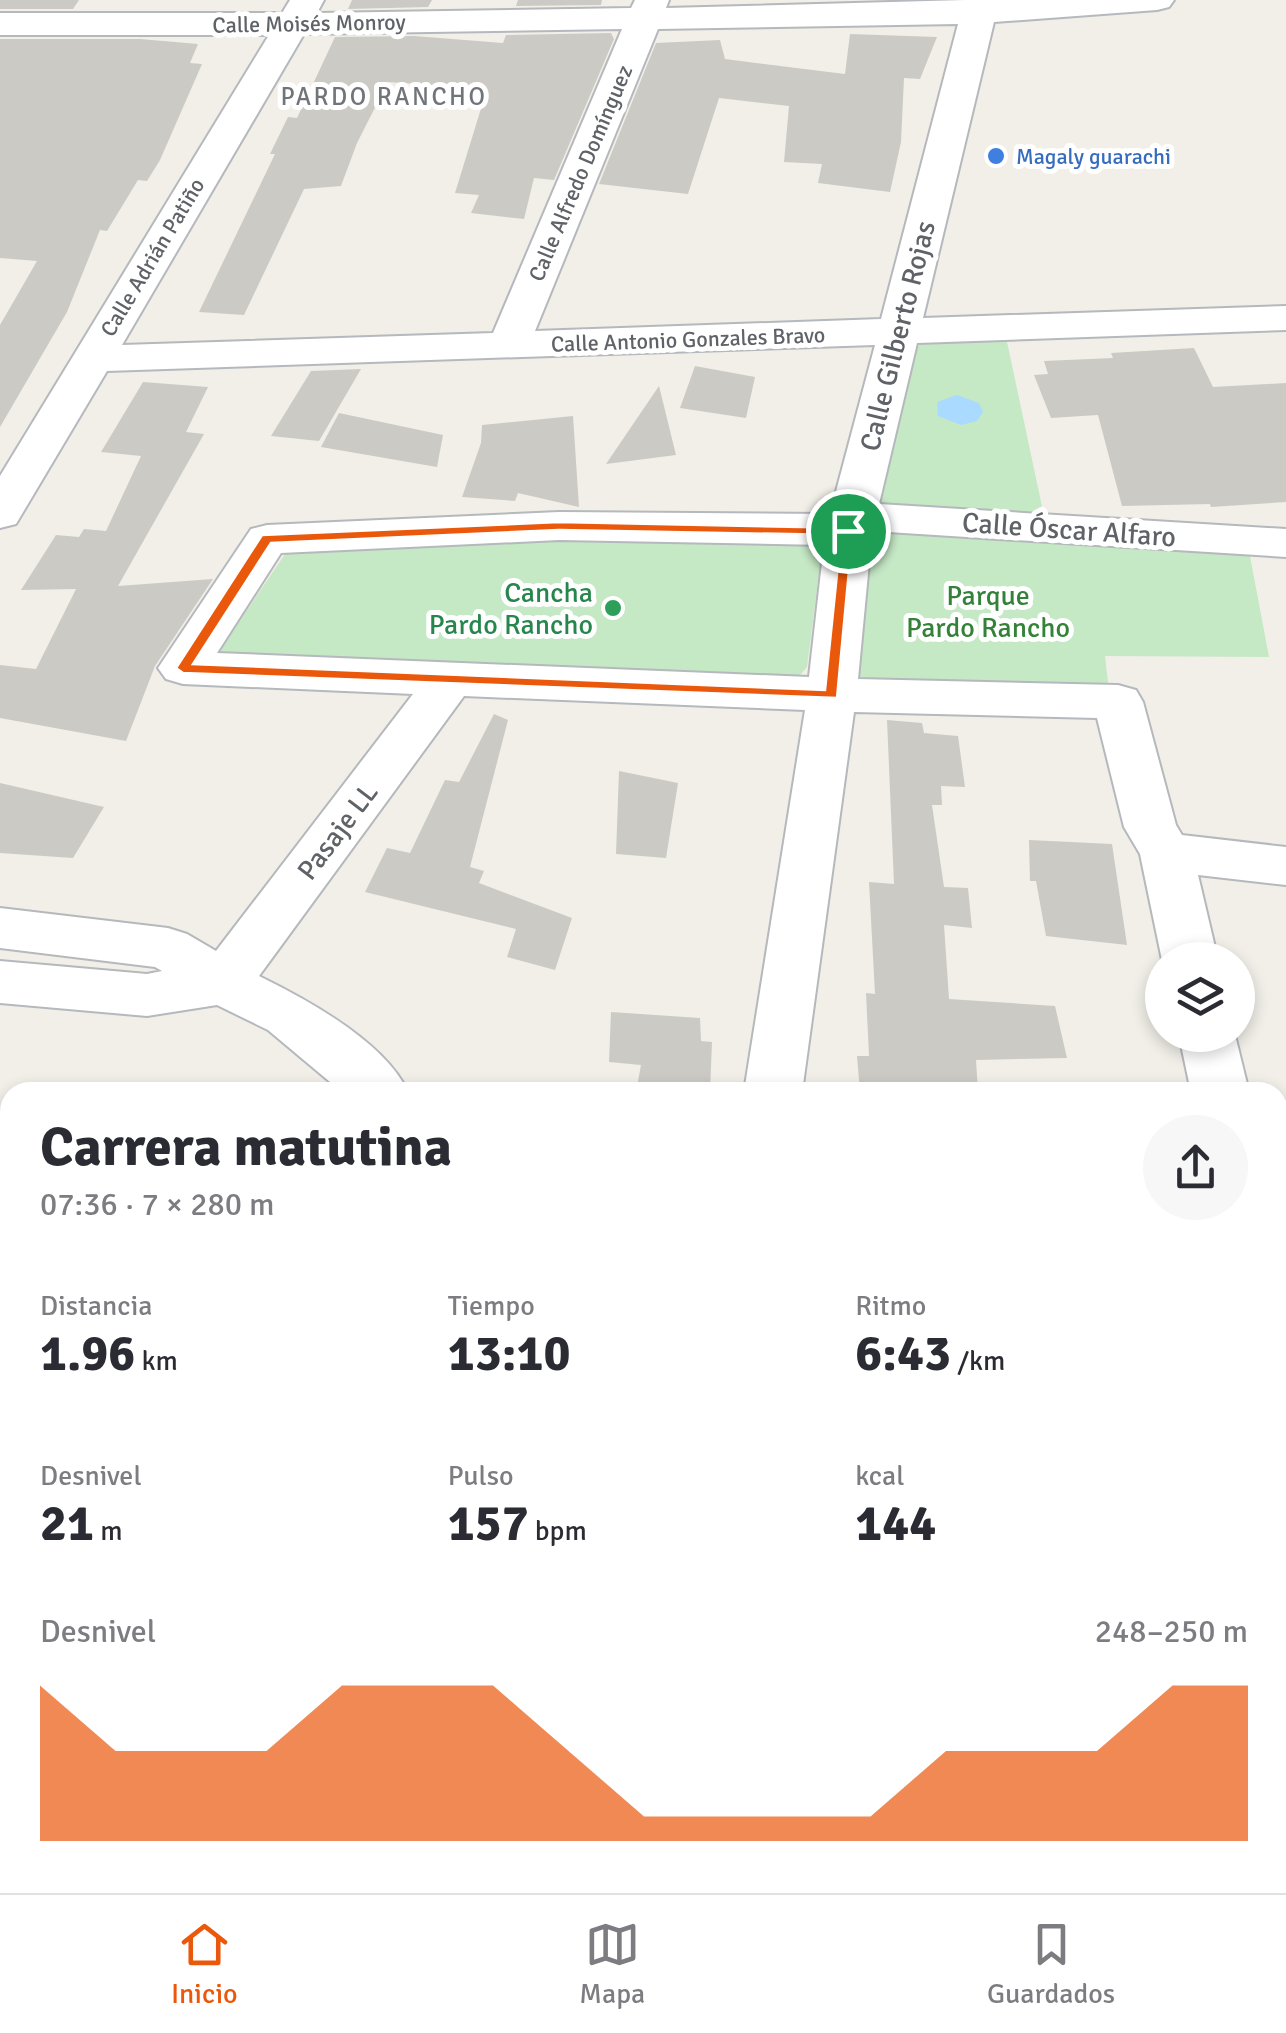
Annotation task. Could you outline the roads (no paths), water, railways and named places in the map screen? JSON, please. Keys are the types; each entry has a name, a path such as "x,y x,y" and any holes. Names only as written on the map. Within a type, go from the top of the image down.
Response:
{"street":[{"name":"Calle Moisés Monroy","path":"0,24 299,12 980,7 1156,0"},
{"name":"Calle Gilberto Rojas","path":"774,1082 832,695 850,523 980,7"},
{"name":"Calle Alfredo Domínguez","path":"508,346 648,8"},
{"name":"Calle Adrián Patiño","path":"0,514 299,12"},
{"name":"Calle Antonio Gonzales Bravo","path":"91,359 1286,318"},
{"name":"Calle Óscar Alfaro","path":"451,679 183,668 267,538 559,526 850,523 1286,542"},
{"path":"451,679 1118,702 1150,828 1166,852 1186,942"},
{"name":"Pasaje LL","path":"223,983 451,679"},
{"path":"1166,852 1286,866"},
{"path":"0,928 168,948 223,983 288,1015 368,1082"},
{"path":"0,982 147,996 223,983"},
{"path":"1211,1052 1218,1082"}],"water":[{"path":"957,395 979,403 983,412 977,421 961,425 938,416 937,402"}],"place":[{"name":"Magaly guarachi","path":"996,156"},
{"name":"Cancha Pardo Rancho","path":"613,608"}],"district":[{"name":"PARDO RANCHO","path":"384,96"}],"park label":[{"name":"Parque Pardo Rancho","path":"988,611"}]}
